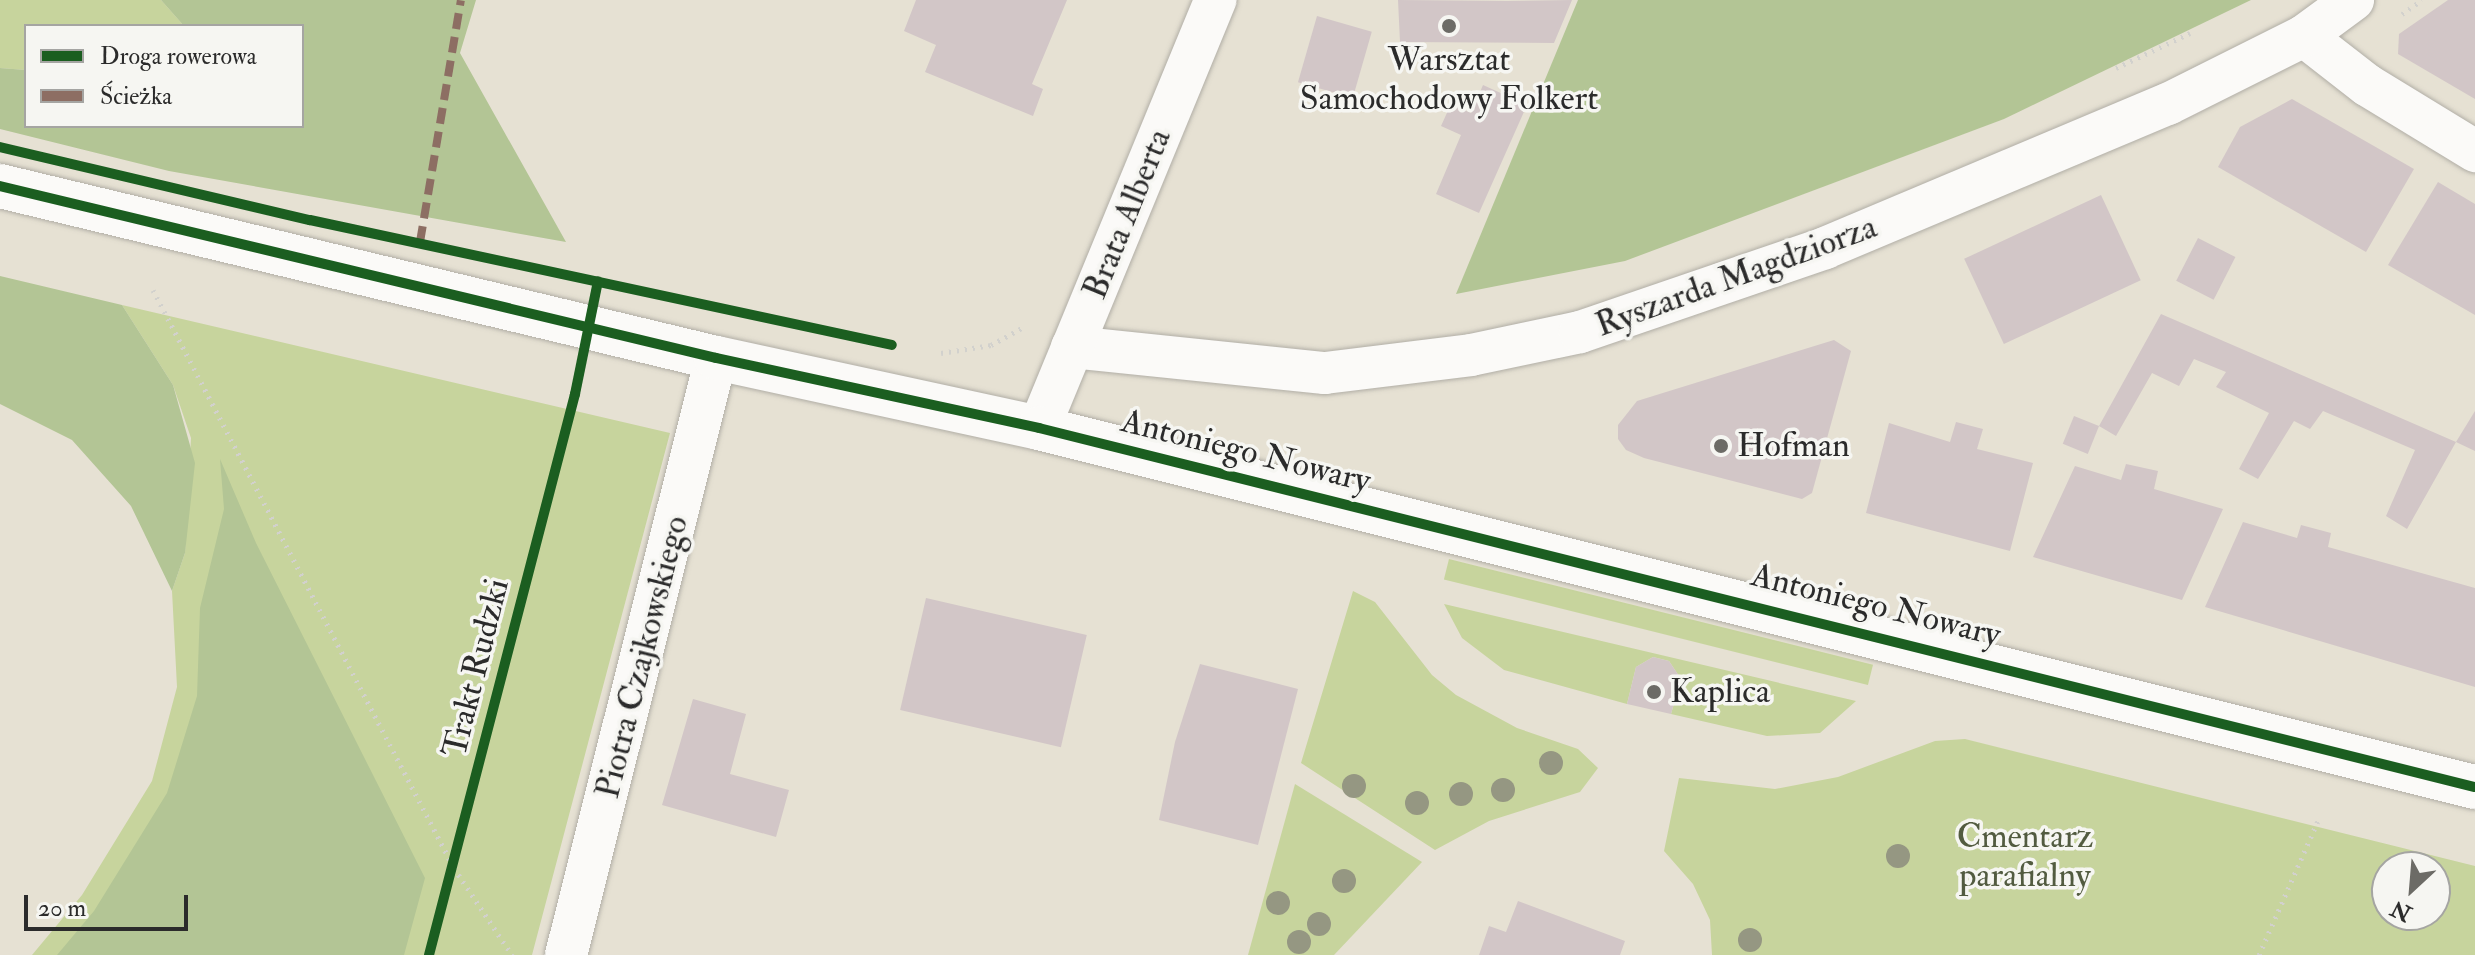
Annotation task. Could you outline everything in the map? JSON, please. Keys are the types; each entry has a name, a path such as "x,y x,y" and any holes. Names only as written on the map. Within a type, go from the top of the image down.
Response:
{"street":[{"name":"Brata Alberta","path":"1039,428 1215,0"},
{"name":"Ryszarda Magdziorza","path":"1072,347 1325,373 1471,355 1580,332 1825,248 2168,104 2304,36 2353,0"},
{"path":"2304,36 2367,85 2475,151"},
{"name":"Antoniego Nowary","path":"0,186 716,358 1039,428 2475,787"},
{"name":"Piotra Czajkowskiego","path":"566,955 716,358"}],"path":[{"path":"2101,75 2202,27"},
{"path":"153,290 454,868 512,955"},
{"path":"937,353 991,345 1035,316"},
{"path":"2259,955 2319,818"},
{"path":"450,883 458,853"}],"green space":[{"path":"0,0 161,0 182,24 24,24 24,70 0,68"},
{"path":"161,0 476,0 460,53 566,242 169,171 0,129 0,68 24,70 24,128 304,128 304,24 182,24"},
{"path":"1578,0 2251,0 2004,119 1625,261 1456,294"},
{"path":"0,276 122,305 173,385 195,463 185,553 172,591 131,506 72,440 0,404"},
{"path":"122,305 670,433 532,955 32,955 82,895 152,781 177,687 172,591 185,553 191,438 173,385"},
{"path":"220,459 256,543 425,878 404,955 57,955 94,911 167,793 197,696 200,608 224,509"},
{"path":"1449,559 1873,665 1868,685 1444,579"},
{"path":"1353,591 1375,602 1432,675 1456,695 1517,728 1578,749 1598,768 1580,792 1489,821 1435,850 1301,763"},
{"path":"1444,604 1856,701 1820,733 1767,736 1671,714 1681,679 1669,661 1653,657 1636,667 1627,704 1504,670 1462,638"},
{"name":"Cmentarz parafialny","path":"1965,739 2415,851 2371,851 2371,931 2451,931 2451,860 2475,866 2475,955 1712,955 1710,920 1693,884 1664,851 1679,778 1775,789 1838,777 1935,741"},
{"path":"1295,784 1422,862 1334,955 1248,955"}],"building":[{"path":"916,0 1067,0 1032,84 1043,89 1033,116 925,72 936,45 904,31"},
{"path":"1398,0 1572,0 1554,43 1400,42"},
{"path":"2448,0 2475,0 2475,99 2398,54 2399,34"},
{"path":"1317,16 1372,32 1353,98 1298,82"},
{"path":"1483,85 1527,105 1479,213 1436,194 1461,135 1441,126 1451,104 1471,113"},
{"path":"2292,99 2414,169 2366,252 2218,167 2240,127"},
{"path":"2438,182 2475,204 2475,315 2388,265"},
{"path":"2101,195 2141,280 2004,344 1964,259"},
{"path":"2198,238 2235,257 2214,300 2176,281"},
{"path":"2161,314 2456,442 2407,529 2386,516 2415,450 2323,411 2310,429 2294,421 2258,479 2239,469 2269,413 2216,387 2226,372 2194,359 2179,386 2152,373 2116,436 2099,426"},
{"path":"1834,340 1851,351 1812,493 1802,499 1644,458 1626,450 1618,439 1618,425 1637,401"},
{"path":"2475,411 2475,451 2456,442"},
{"path":"2074,416 2099,426 2088,454 2063,444"},
{"path":"1956,422 1983,429 1977,449 2033,463 2010,551 1866,513 1889,423 1950,442"},
{"path":"2126,464 2158,471 2154,489 2223,509 2182,600 2033,557 2075,466 2121,480"},
{"path":"2243,522 2297,538 2301,525 2331,533 2328,547 2475,588 2475,687 2205,607"},
{"path":"926,598 1087,635 1061,747 900,710"},
{"name":"Kaplica","path":"1653,657 1669,661 1681,679 1671,714 1627,704 1636,667"},
{"path":"1200,664 1298,689 1258,845 1159,820 1175,742"},
{"path":"693,699 746,714 730,774 789,790 776,837 662,805"},
{"path":"1518,901 1625,941 1620,955 1479,955 1489,926 1506,932"}],"marked path":[{"path":"420,242 461,0"}],"cycle path":[{"path":"0,147 310,220 892,345"},
{"path":"0,186 716,358 1039,428 2475,787"},
{"name":"Trakt Rudzki","path":"429,955 575,394 598,281"}],"place":[{"name":"Warsztat Samochodowy Folkert","path":"1449,26"},
{"name":"Hofman","path":"1721,446"},
{"name":"Kaplica","path":"1654,692"}]}
